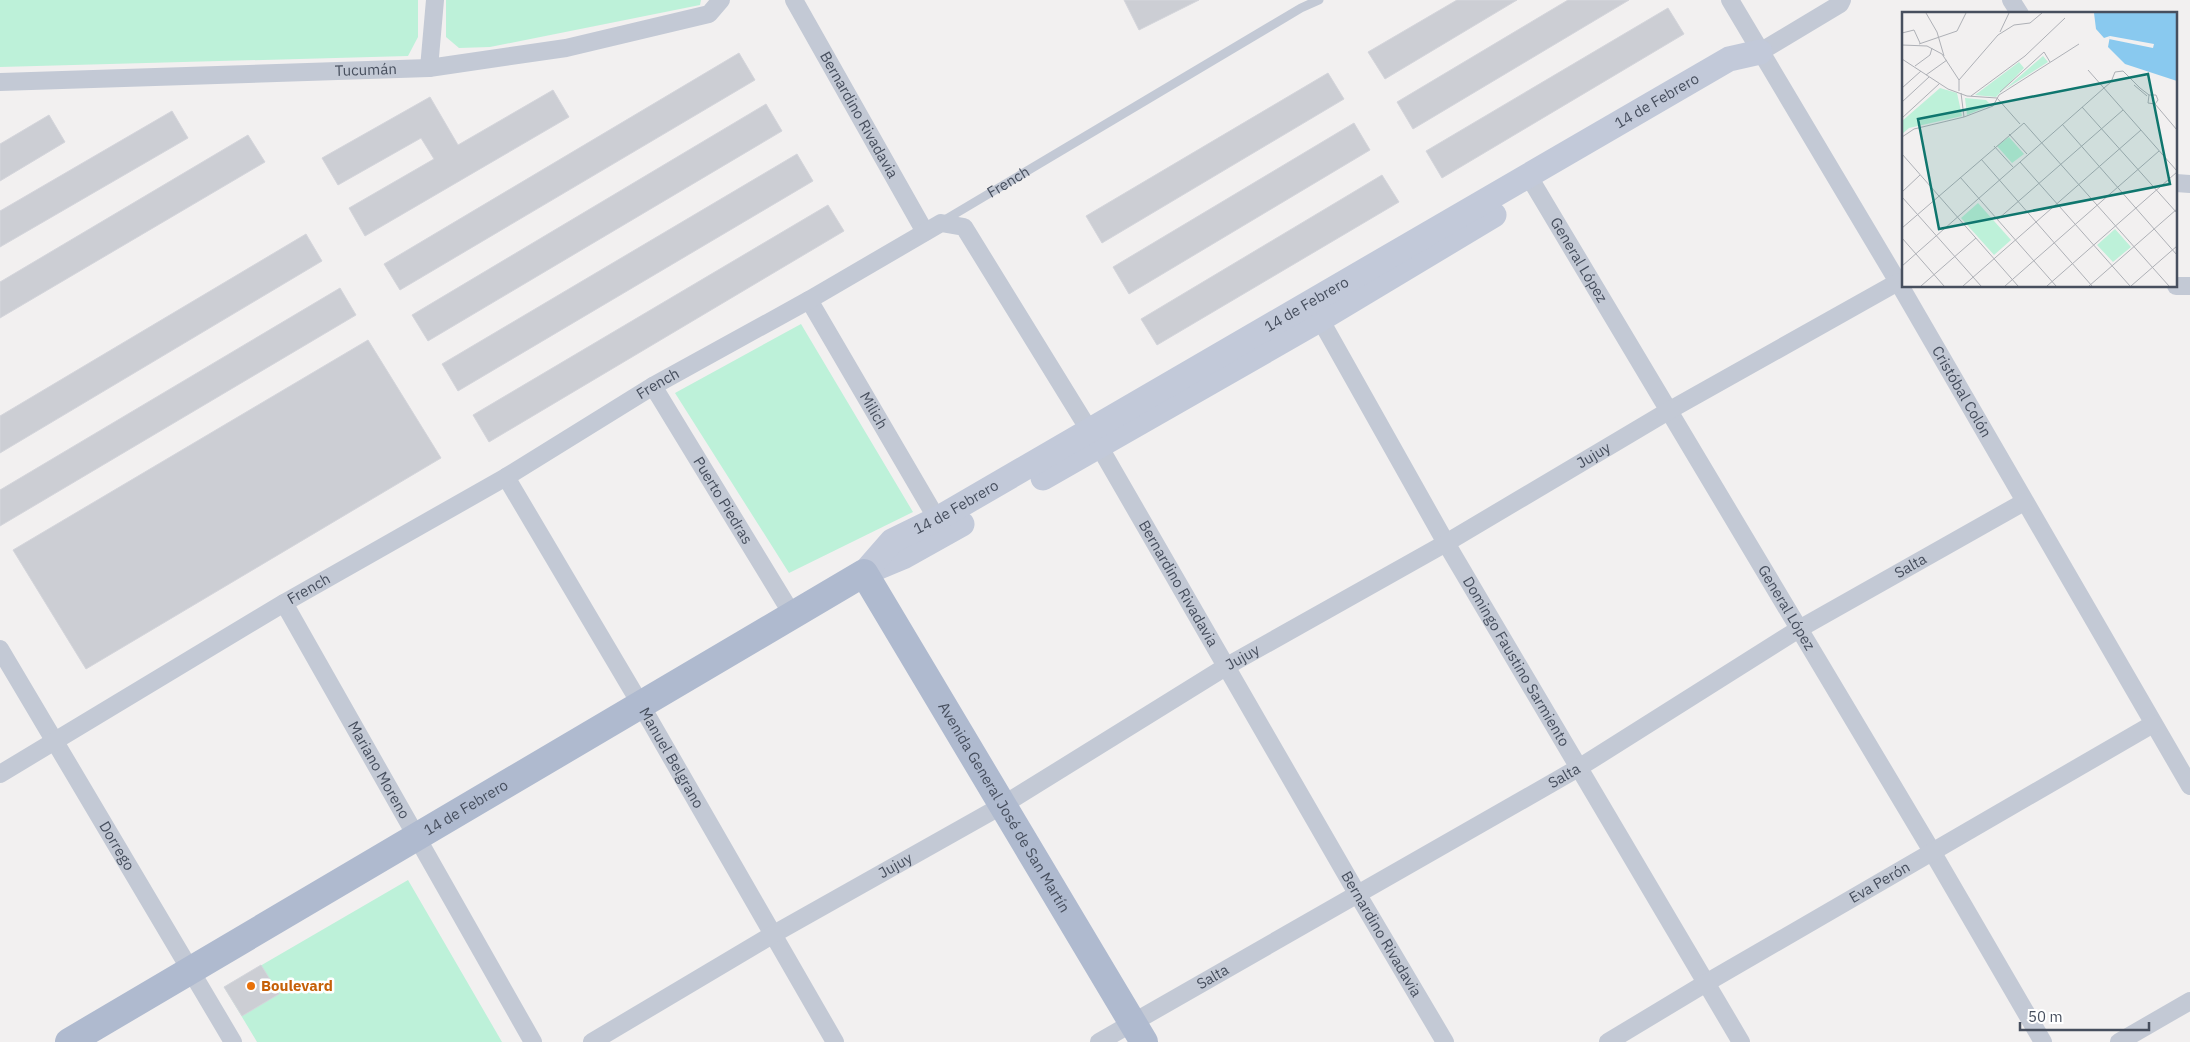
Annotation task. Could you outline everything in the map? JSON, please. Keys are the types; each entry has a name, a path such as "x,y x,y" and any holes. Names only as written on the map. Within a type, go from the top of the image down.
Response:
{"main road":[{"name":"14 de Febrero","path":"69,1042 418,838 792,614 864,573 903,558 1094,438 1316,311 1533,182 1729,58 1760,52"},
{"name":"14 de Febrero","path":"864,573 892,540 937,519 1094,438"},
{"name":"Avenida General José de San Martín","path":"864,573 1138,1032"}],"street":[{"path":"429,68 435,0"},
{"name":"Tucumán","path":"0,82 429,68 566,48 710,14 721,0"},
{"name":"Bernardino Rivadavia","path":"794,0 925,232"},
{"name":"Cristóbal Colón","path":"1730,0 1898,282 2190,786"},
{"name":"14 de Febrero","path":"1760,52 1788,37 1840,4 1842,0"},
{"path":"2011,0 2019,12"},
{"name":"General López","path":"1533,182 1933,853 2043,1042"},
{"name":"Bernardino Rivadavia","path":"941,223 964,227 1094,438 1445,1042"},
{"name":"French","path":"0,774 284,604 506,477 653,386 809,300 941,223"},
{"name":"Jujuy","path":"592,1042 772,935 1003,805 1227,666 1446,543 1670,410 1898,282"},
{"name":"Milich","path":"809,300 937,519"},
{"name":"Domingo Faustino Sarmiento","path":"1316,311 1446,543 1741,1042"},
{"name":"Puerto Piedras","path":"653,386 792,614"},
{"name":"Manuel Belgrano","path":"506,477 641,705 835,1042"},
{"name":"Salta","path":"1099,1042 1138,1032 1358,895 1580,767 1799,629 2024,502"},
{"name":"Mariano Moreno","path":"284,604 533,1042"},
{"name":"Dorrego","path":"0,649 233,1042"},
{"name":"Eva Perón","path":"1608,1042 1706,983 2153,724"},
{"path":"2119,1042 2190,1001"}],"lane":[{"name":"French","path":"941,223 1301,8 1319,0"}],"green space":[{"path":"0,0 418,0 418,37 408,56 0,67"},
{"path":"446,0 701,0 700,5 490,47 459,48 446,37"},
{"path":"801,324 913,512 789,573 675,393"},
{"path":"408,880 502,1042 257,1042 224,987"}],"building":[{"path":"1124,0 1199,0 1139,30"},
{"path":"1457,0 1517,0 1385,79 1368,52"},
{"path":"1568,0 1629,0 1413,129 1397,102"},
{"path":"1668,8 1684,34 1442,178 1426,151"},
{"path":"739,53 755,80 400,290 384,264"},
{"path":"1328,73 1344,99 1102,243 1086,216"},
{"path":"553,90 569,117 365,236 349,208 434,159 421,138 338,185 322,158 430,97 458,145"},
{"path":"766,104 782,131 428,341 412,315"},
{"path":"172,111 188,138 0,247 0,211"},
{"path":"49,115 65,142 0,181 0,144"},
{"path":"1354,123 1370,150 1129,294 1113,267"},
{"path":"248,135 265,162 0,318 0,282"},
{"path":"797,154 813,181 458,391 442,364"},
{"path":"1382,175 1399,202 1157,345 1141,319"},
{"path":"828,205 844,231 489,442 473,415"},
{"path":"306,234 322,261 0,453 0,416"},
{"path":"340,288 356,315 0,526 0,490"},
{"path":"368,340 441,458 86,669 13,550"},
{"path":"261,965 279,994 242,1016 224,987"}],"place":[{"name":"Boulevard","path":"251,986"}]}
